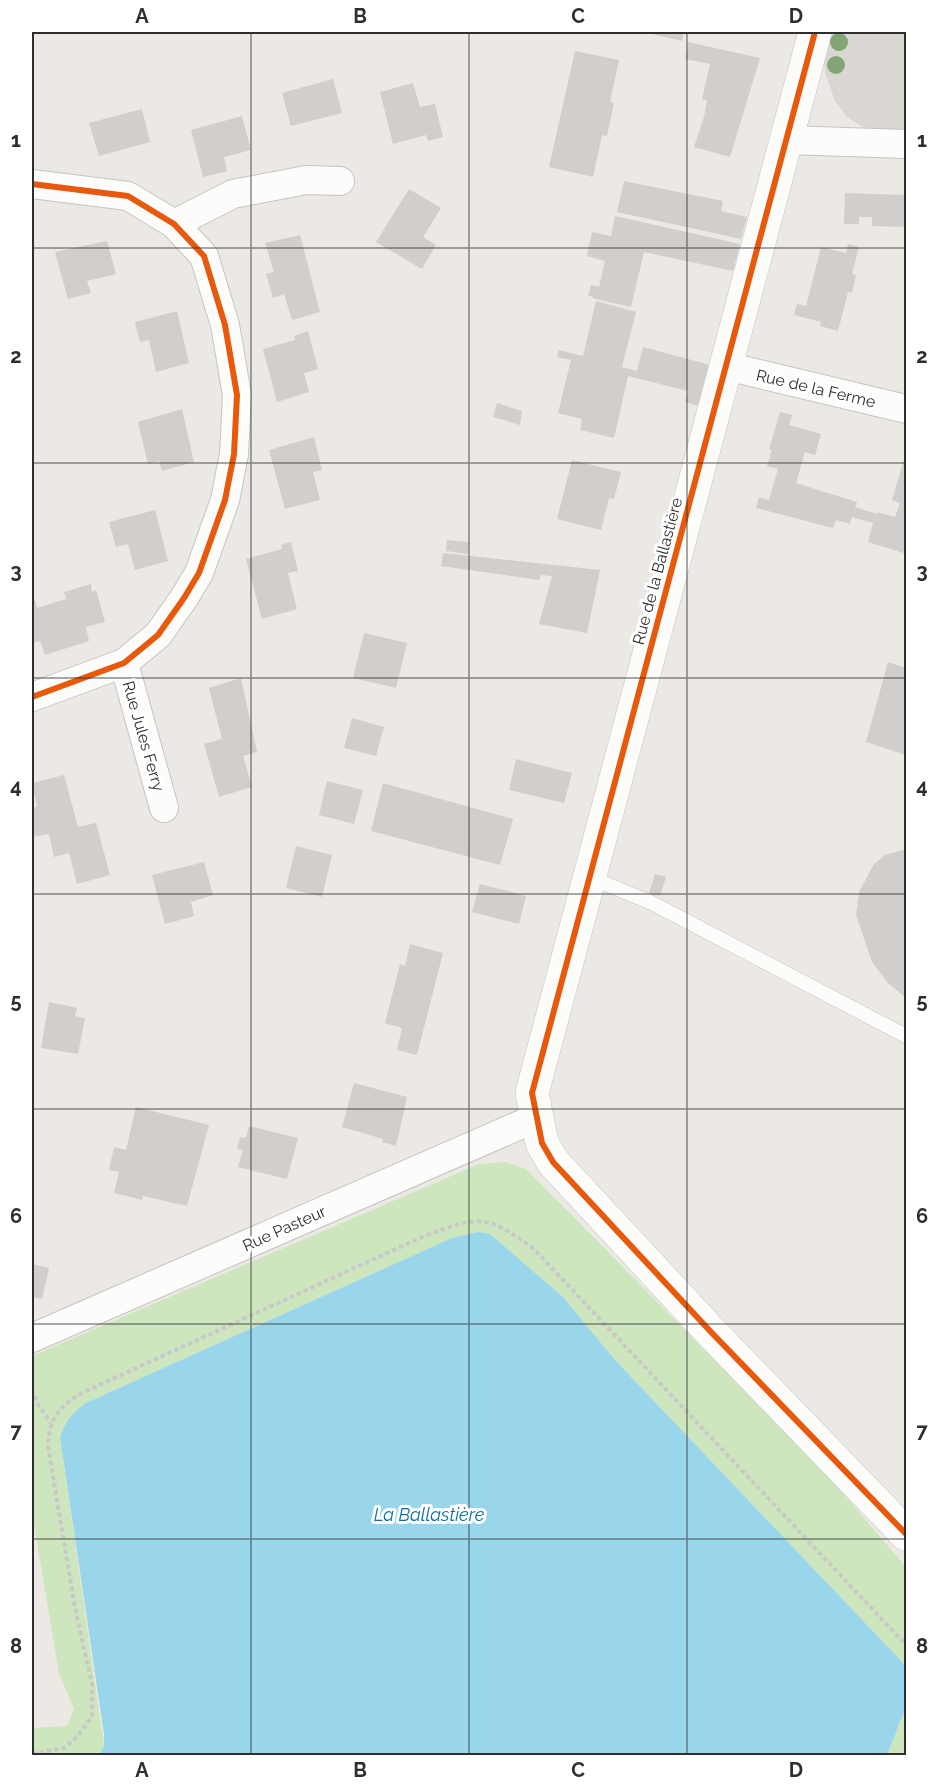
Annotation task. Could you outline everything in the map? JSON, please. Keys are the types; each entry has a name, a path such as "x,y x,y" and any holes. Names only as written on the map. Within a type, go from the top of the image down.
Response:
{"street":[{"name":"Rue de la Ballastière","path":"815,32 532,1093 542,1143 553,1162 578,1191 906,1534"},
{"path":"786,140 906,144"},
{"path":"174,224 233,194 306,180 340,181"},
{"name":"Rue Jules Ferry","path":"32,184 128,196 174,224 204,256 225,325 237,395 234,454 225,500 199,573 158,635 124,663 32,697"},
{"name":"Rue de la Ferme","path":"726,366 906,409"},
{"name":"Rue Jules Ferry","path":"124,663 164,808"},
{"name":"Rue Pasteur","path":"32,1338 536,1118"}],"lane":[{"path":"589,877 652,903 906,1036"}],"path":[{"path":"32,1754 64,1748 78,1736 92,1716 92,1684 75,1608 48,1446 51,1423 57,1410 67,1401 84,1392 424,1236 477,1220 487,1222 515,1235 534,1249 906,1645"},
{"path":"32,1389 37,1403 51,1423"}],"green space":[{"path":"506,1162 526,1169 823,1470 906,1567 906,1666 615,1360 563,1297 490,1234 478,1232 452,1238 86,1403 60,1437 104,1746 99,1755 32,1755 32,1728 67,1726 74,1709 59,1673 32,1514 32,1356 479,1164"},
{"path":"906,1707 906,1755 887,1755"}],"shaded area":[{"path":"831,32 906,32 906,131 866,129 847,117 835,101 825,73 824,57"}],"water":[{"name":"La Ballastière","path":"478,1232 490,1234 563,1297 615,1360 906,1666 906,1707 887,1755 99,1755 104,1746 104,1734 60,1437 70,1418 86,1403 452,1238"}],"building":[{"path":"643,32 684,32 682,41"},
{"path":"688,42 760,58 730,157 694,147 704,117 707,100 702,99 710,64 685,59"},
{"path":"575,51 619,60 610,102 614,103 607,136 602,135 593,177 549,167"},
{"path":"333,79 342,113 291,126 282,93"},
{"path":"413,83 420,107 435,104 443,137 428,141 426,135 393,144 380,92"},
{"path":"142,109 150,142 99,156 89,123"},
{"path":"242,116 251,150 224,157 227,171 203,177 191,130"},
{"path":"624,181 723,201 721,211 747,217 741,239 617,212"},
{"path":"409,189 441,208 423,237 436,245 422,269 376,242"},
{"path":"845,193 906,195 906,227 872,226 872,217 859,217 859,224 844,224"},
{"path":"615,216 740,244 733,271 644,252 631,307 596,299 588,295 591,285 599,287 605,261 587,256 592,232 611,236"},
{"path":"300,235 320,312 292,320 284,294 273,298 266,274 274,272 265,243"},
{"path":"107,241 116,274 87,281 91,293 68,299 55,252"},
{"path":"848,244 859,247 852,274 856,275 852,293 848,292 838,331 820,326 821,322 794,315 797,304 806,306 821,247 846,253"},
{"path":"596,301 636,312 622,367 637,371 643,347 710,365 699,406 685,402 688,391 628,376 614,438 580,430 582,419 558,413 571,360 557,357 559,350 583,356"},
{"path":"177,311 189,363 156,372 149,340 140,342 135,322"},
{"path":"308,331 318,369 304,373 309,392 277,402 263,349 295,340 294,336"},
{"path":"497,403 522,411 520,425 493,417"},
{"path":"182,409 194,462 162,471 159,461 148,464 138,422"},
{"path":"780,412 792,415 789,425 821,434 815,455 805,452 796,483 857,502 855,507 895,517 900,503 892,500 906,453 906,545 903,553 868,542 873,523 852,517 850,524 836,520 833,528 756,508 759,497 769,500 778,469 767,466 772,450 769,449"},
{"path":"314,437 322,470 313,472 320,500 285,509 269,450"},
{"path":"572,460 621,472 614,499 609,498 601,530 557,519"},
{"path":"155,510 168,561 135,570 128,544 116,547 109,522"},
{"path":"447,540 469,542 468,554 446,551"},
{"path":"291,542 298,571 288,573 297,609 262,619 246,559 282,549 281,545"},
{"path":"443,553 600,570 587,633 539,624 552,576 541,575 539,580 441,566"},
{"path":"91,584 92,592 96,590 105,622 86,627 89,641 45,655 40,641 32,643 32,601 35,600 37,608 66,599 64,592"},
{"path":"364,633 407,643 396,688 353,678"},
{"path":"888,662 906,668 906,755 866,742"},
{"path":"241,678 257,752 243,756 252,787 219,797 204,744 222,739 209,688"},
{"path":"352,718 384,727 376,756 344,748"},
{"path":"516,759 572,773 564,803 509,790"},
{"path":"64,775 78,827 96,823 110,875 77,884 69,853 54,857 49,834 32,837 32,808 37,807 32,783"},
{"path":"327,781 363,790 354,824 319,815"},
{"path":"383,783 513,819 500,865 371,831"},
{"path":"296,846 332,855 322,897 286,888"},
{"path":"906,849 906,998 888,983 872,962 856,915 859,892 874,864 885,855"},
{"path":"204,862 213,895 191,902 194,916 165,924 152,875"},
{"path":"655,874 666,877 660,896 649,893"},
{"path":"480,884 526,896 519,924 472,912"},
{"path":"410,944 443,953 417,1055 397,1050 402,1028 385,1023 400,964 405,966"},
{"path":"49,1002 77,1008 75,1016 85,1018 78,1054 41,1048"},
{"path":"354,1083 407,1097 396,1146 382,1142 383,1139 342,1127"},
{"path":"136,1107 209,1125 187,1206 143,1196 142,1200 114,1193 119,1172 109,1170 114,1147 126,1150"},
{"path":"249,1126 298,1138 287,1179 238,1167 243,1150 237,1149 240,1137 246,1138"},
{"path":"32,1264 49,1268 42,1299 32,1297"}],"cycle path":[{"path":"815,32 532,1093 542,1143 553,1162 711,1332 906,1534"},
{"path":"32,184 128,196 174,224 204,256 225,325 237,395 234,454 225,500 199,573 184,598 158,635 124,663 32,697"}]}
